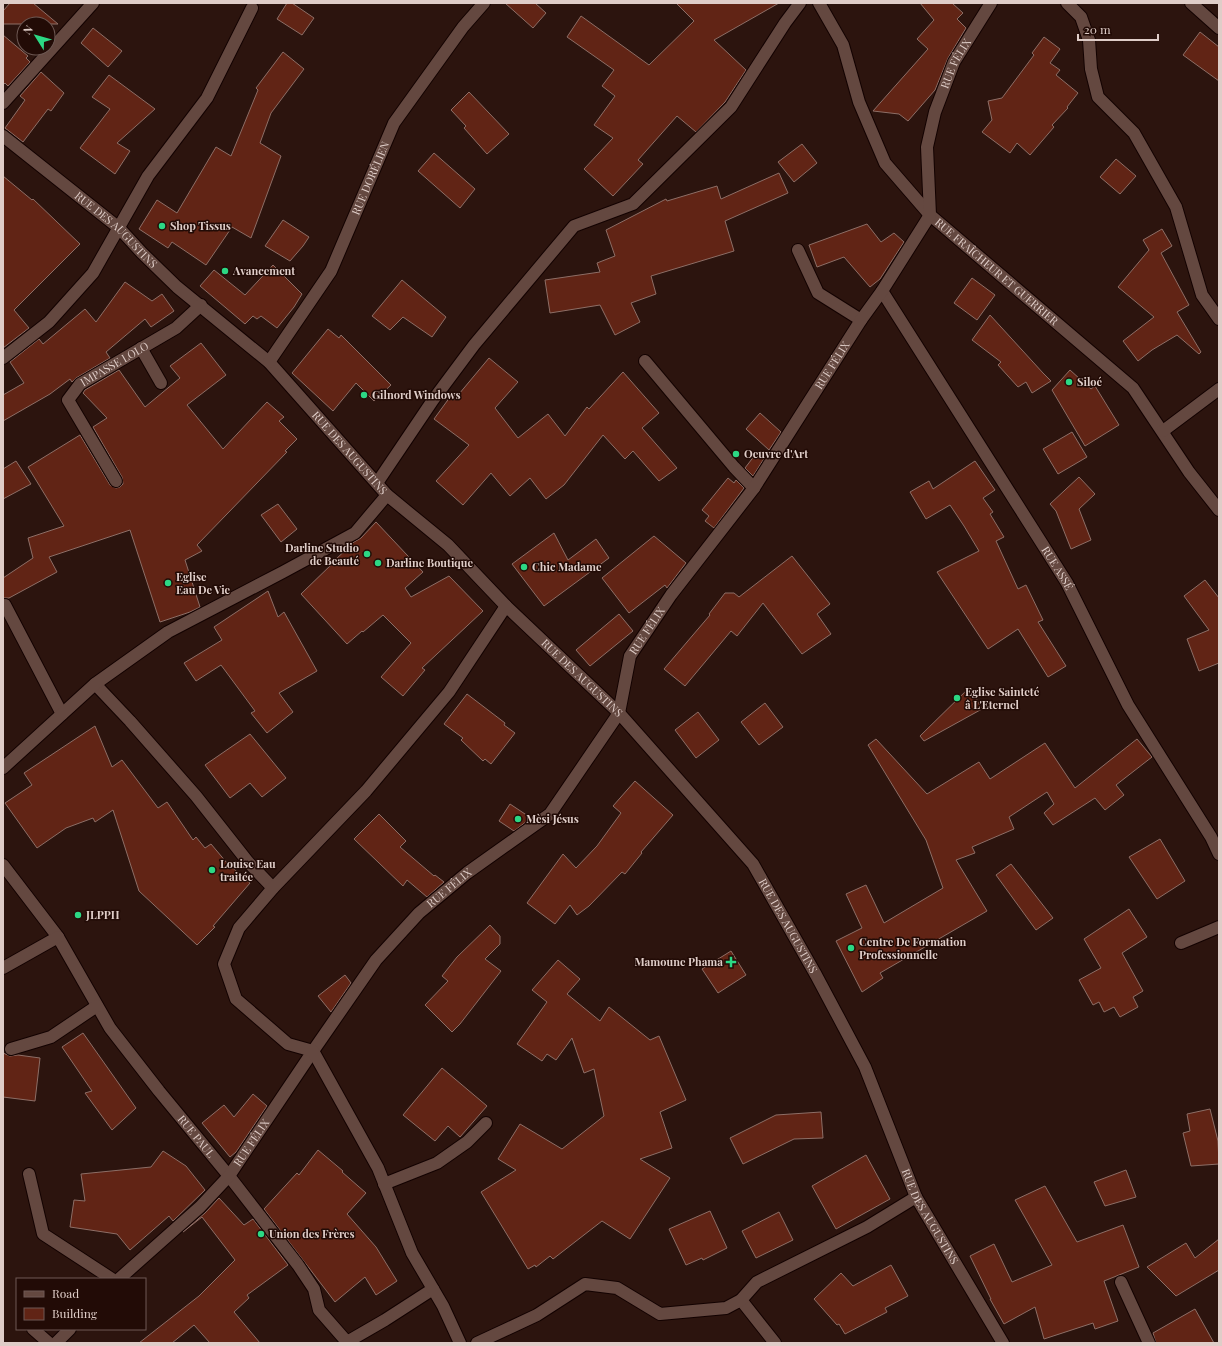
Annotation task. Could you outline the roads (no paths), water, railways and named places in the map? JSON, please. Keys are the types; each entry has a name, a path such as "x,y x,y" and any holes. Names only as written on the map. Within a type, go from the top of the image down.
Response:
{"street":[{"path":"3,103 93,3"},
{"name":"RUE DORÉLIEN","path":"269,362 330,271 394,123 463,27 484,3"},
{"path":"377,483 474,345 574,226 633,204 639,199 731,107 785,23 800,3"},
{"name":"RUE FRAÎCHEUR ET GUERRIER","path":"819,3 843,46 859,102 885,163 930,215 1133,388 1189,472 1219,510"},
{"name":"RUE FÉLIX","path":"122,1277 200,1207 229,1176 312,1051 376,960 420,913 466,873 550,814 619,713 630,656 671,595 754,488 930,215 926,147 935,112 954,62 991,3"},
{"path":"1067,3 1081,17 1089,40 1091,69 1098,97 1134,133 1176,207 1202,295 1219,319"},
{"path":"1191,3 1219,28"},
{"path":"3,358 49,322 93,273 148,176 207,98 252,8"},
{"name":"RUE DES AUGUSTINS","path":"3,136 119,228 142,253 177,286 269,362 387,495 448,546 506,606 619,713 753,864 816,975 864,1067 916,1197 1003,1343"},
{"path":"798,250 818,293 861,320"},
{"name":"RUE ASSÉ","path":"882,291 1067,583 1128,705 1211,838 1219,854"},
{"name":"IMPASSE LOLO","path":"116,481 68,400 80,384 176,328 201,306"},
{"path":"140,348 161,383"},
{"path":"645,361 734,467 754,488"},
{"path":"1163,431 1219,389"},
{"path":"3,768 95,684 168,632 284,572 355,533 387,495"},
{"path":"5,605 62,714"},
{"path":"460,1343 444,1306 412,1253 378,1168 312,1051 288,1044 236,999 224,964 239,928 273,888 366,791 449,692 506,606"},
{"path":"95,684 130,721 196,796 248,862 273,888"},
{"name":"RUE PAUL","path":"3,865 58,937 110,1028 159,1091 229,1176 298,1265 314,1288 319,1310 347,1342 385,1320 433,1289"},
{"path":"1181,943 1219,927"},
{"path":"3,968 58,937"},
{"path":"11,1049 51,1037 97,1006"},
{"path":"384,1184 437,1163 468,1142 486,1123"},
{"path":"30,1174 43,1234 110,1278"},
{"path":"477,1343 537,1315 585,1284 617,1288 660,1314 726,1308 741,1300 757,1282 867,1227 916,1197"},
{"path":"1121,1282 1149,1343"},
{"path":"741,1300 775,1343"},
{"path":"34,1330 49,1343"}],"place":[{"name":"Shop Tissus","path":"162,226"},
{"name":"Avancement","path":"225,271"},
{"name":"Siloé","path":"1069,382"},
{"name":"Gilnord Windows","path":"364,395"},
{"name":"Oeuvre d'Art","path":"736,454"},
{"name":"Darline Studio de Beauté","path":"367,554"},
{"name":"Darline Boutique","path":"378,563"},
{"name":"Chic Madame","path":"524,567"},
{"name":"Eglise Eau De Vie","path":"168,583"},
{"name":"Eglise Sainteté â L'Eternel","path":"957,698"},
{"name":"Mèsi Jésus","path":"518,819"},
{"name":"Louise Eau traitée","path":"212,870"},
{"name":"JLPPH","path":"78,915"},
{"name":"Centre De Formation Professionnelle","path":"851,948"},
{"name":"Mamoune Phama","path":"731,962"},
{"name":"Union des Frères","path":"261,1234"}]}
